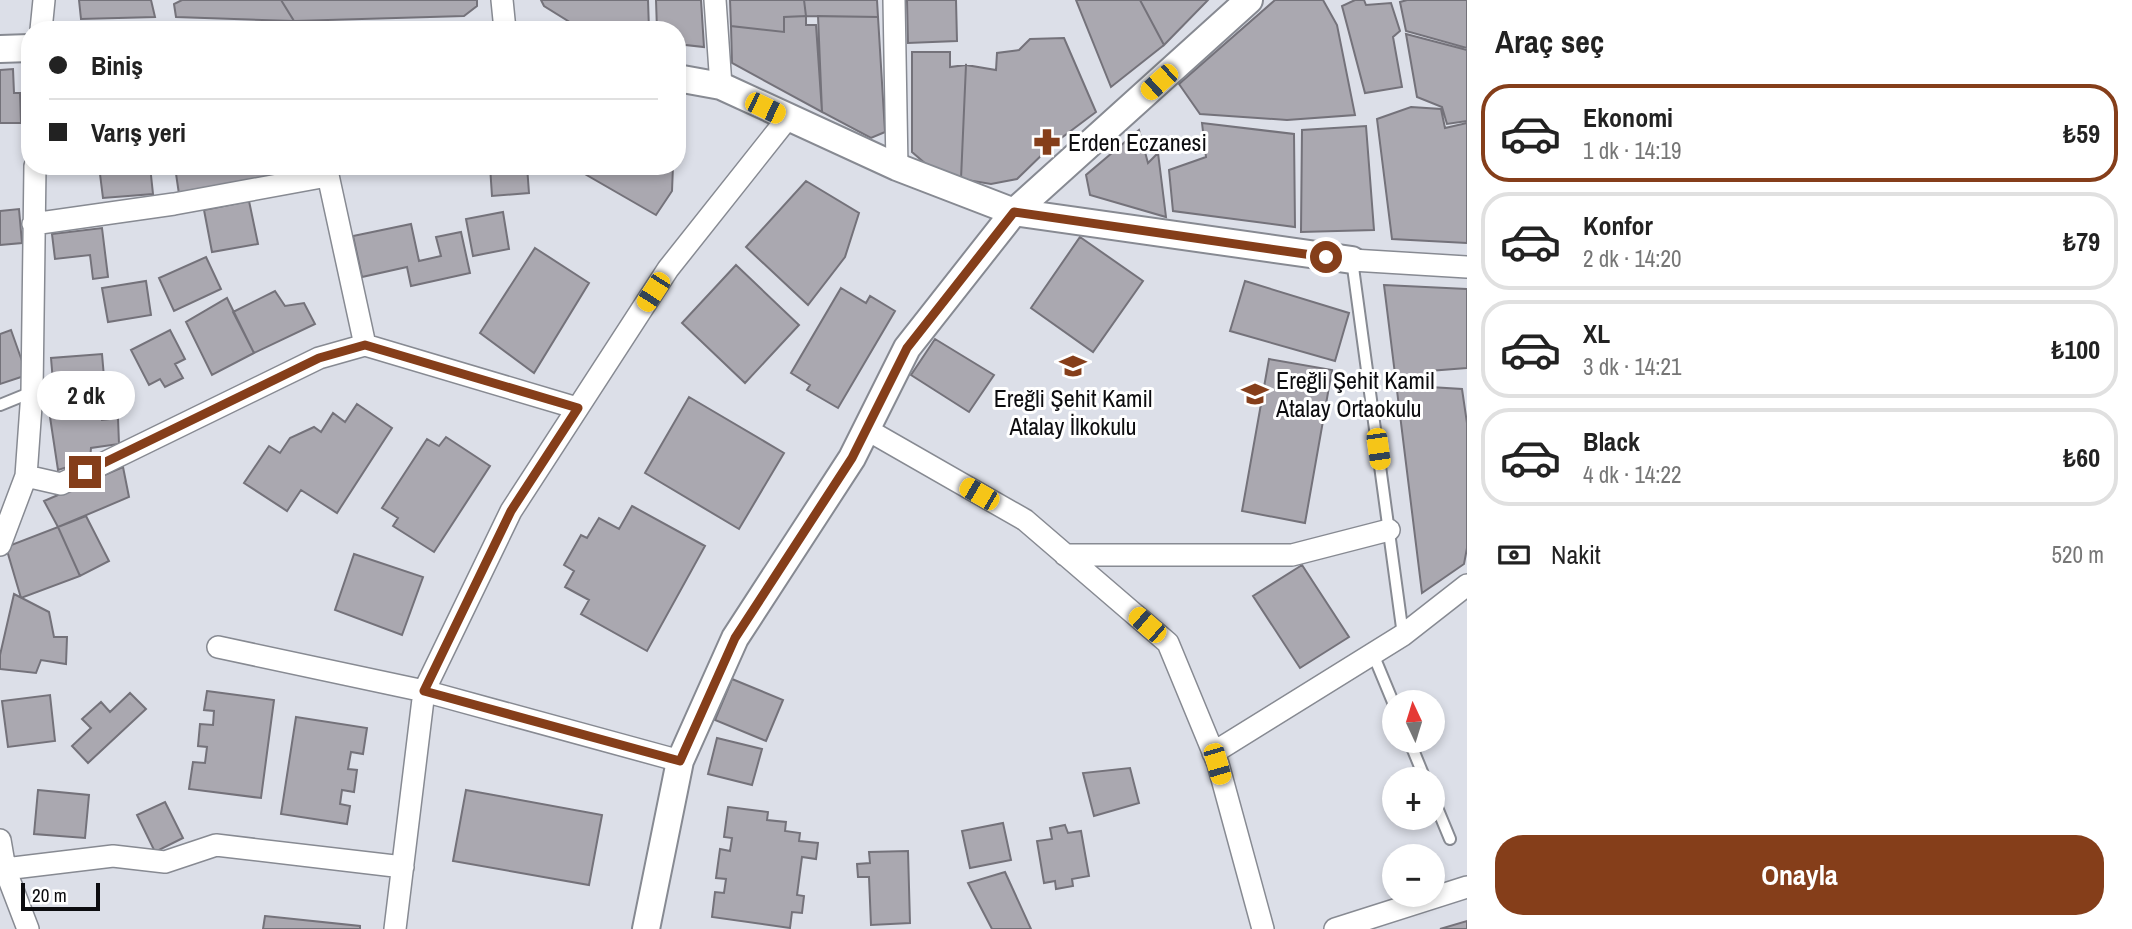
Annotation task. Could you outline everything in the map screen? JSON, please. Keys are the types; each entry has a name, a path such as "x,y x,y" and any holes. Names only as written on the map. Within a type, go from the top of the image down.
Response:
{"street":[{"path":"42,21 44,0"},
{"path":"502,0 504,21"},
{"path":"715,0 721,86"},
{"path":"894,0 897,167"},
{"path":"646,929 680,761 735,638 852,458 907,348 1014,212 1249,0"},
{"path":"0,49 21,48"},
{"path":"686,80 721,86 787,119 897,167 1014,212 1352,260 1467,267"},
{"path":"395,929 424,691 511,511 668,269 787,119"},
{"path":"0,545 26,476 32,392 35,175"},
{"path":"33,224 174,204 308,175"},
{"path":"328,175 365,345"},
{"path":"26,476 61,484 319,358 365,345 578,408"},
{"path":"866,429 1025,520 1168,643 1213,753 1263,929"},
{"path":"1065,555 1292,555 1389,530"},
{"path":"1213,753 1403,635 1467,585"},
{"path":"218,647 424,691 680,761"},
{"path":"0,840 5,869 27,929"},
{"path":"5,869 113,856 165,862 216,845 403,867"},
{"path":"1335,929 1467,887"}],"lane":[{"path":"1352,260 1403,635"},
{"path":"0,405 32,392"},
{"path":"1373,654 1388,690"},
{"path":"1445,827 1450,839"}],"building":[{"path":"79,0 151,0 155,17 81,19"},
{"path":"182,0 281,0 294,21 176,17 174,4"},
{"path":"281,0 477,0 477,6 464,16 294,21"},
{"path":"541,0 648,0 649,21 568,21 544,6"},
{"path":"656,0 701,0 704,47 686,45 686,21 657,21"},
{"path":"730,0 804,0 806,16 784,17 784,32 731,26"},
{"path":"804,0 877,0 878,17 806,16"},
{"path":"907,0 956,0 957,41 908,43"},
{"path":"1076,0 1140,0 1164,45 1111,87"},
{"path":"1140,0 1208,0 1164,45"},
{"path":"1275,0 1323,0 1337,25 1355,115 1287,120 1200,114 1179,84"},
{"path":"1355,0 1364,0 1366,5 1391,3 1400,31 1393,37 1402,87 1365,93 1342,6"},
{"path":"1467,0 1467,48 1406,31 1400,2"},
{"path":"806,16 806,25 816,25 822,112 732,63 731,26 784,32 784,17"},
{"path":"818,16 878,17 885,132 871,138 822,112"},
{"path":"1406,34 1467,50 1467,121 1447,124 1442,107 1417,97"},
{"path":"1064,38 1096,112 1052,145 1017,179 991,184 961,179 966,65 996,70 997,53 1019,50 1030,39"},
{"path":"912,52 950,52 950,67 966,65 961,179 934,171 912,152"},
{"path":"13,69 14,93 20,93 21,123 0,123 0,70"},
{"path":"1411,107 1441,109 1445,128 1467,123 1467,243 1392,239 1377,119"},
{"path":"1202,123 1294,134 1295,227 1173,211 1169,170 1206,157"},
{"path":"1366,126 1374,230 1301,232 1302,130"},
{"path":"1139,130 1148,163 1158,153 1166,217 1090,195 1086,175"},
{"path":"100,175 151,175 153,194 103,198"},
{"path":"176,175 298,176 179,194"},
{"path":"491,175 528,175 529,193 492,196"},
{"path":"587,175 673,175 672,191 656,215"},
{"path":"806,181 859,213 845,257 808,305 746,247"},
{"path":"249,201 258,244 212,252 204,210"},
{"path":"19,209 22,243 0,245 0,211"},
{"path":"503,212 509,249 473,256 466,219"},
{"path":"411,224 419,261 441,256 436,237 461,232 470,273 411,286 407,267 362,277 353,236"},
{"path":"102,228 108,277 93,279 90,255 55,259 52,234"},
{"path":"1080,237 1143,281 1093,352 1031,308"},
{"path":"535,248 589,283 534,373 480,333"},
{"path":"206,257 221,289 174,311 159,278"},
{"path":"736,265 799,325 745,383 682,323"},
{"path":"146,281 151,315 108,322 102,288"},
{"path":"1245,281 1349,313 1335,361 1230,331"},
{"path":"1384,285 1467,289 1467,368 1429,371 1430,387 1462,389 1467,423 1467,548 1464,564 1422,593"},
{"path":"841,288 866,303 870,296 895,311 838,408 807,390 810,385 791,373"},
{"path":"275,291 285,306 304,303 315,324 254,353 233,312"},
{"path":"227,298 254,353 212,375 186,322"},
{"path":"11,330 27,375 0,384 0,334"},
{"path":"170,330 185,359 175,364 183,378 165,387 160,379 149,385 131,350"},
{"path":"935,339 994,375 969,412 911,375"},
{"path":"102,354 104,377 53,382 51,358"},
{"path":"1269,359 1332,370 1305,523 1242,511"},
{"path":"689,397 784,453 739,529 645,473"},
{"path":"357,404 392,428 337,513 301,490 287,511 244,483 269,446 280,453 290,438 314,427 321,432 333,413 345,422"},
{"path":"100,409 102,420 118,418 119,444 91,448 90,460 58,470 50,417"},
{"path":"446,437 490,466 434,552 393,526 398,518 382,508 427,439 439,446"},
{"path":"123,467 129,497 58,527 44,501"},
{"path":"632,506 705,546 647,651 581,614 589,600 565,587 574,571 564,565 581,535 587,538 599,518 619,529"},
{"path":"86,516 109,561 80,576 58,527"},
{"path":"58,527 80,576 21,598 6,547"},
{"path":"354,554 423,577 402,635 335,610"},
{"path":"1302,565 1349,637 1300,668 1253,596"},
{"path":"14,594 49,612 54,637 67,637 66,664 41,660 36,673 0,669 0,655"},
{"path":"732,679 783,700 766,741 715,720"},
{"path":"207,691 274,700 261,798 189,789 193,762 205,763 207,747 198,746 200,724 213,725 214,711 204,710"},
{"path":"130,693 146,709 88,763 72,746 91,728 82,719 101,702 110,712"},
{"path":"50,695 55,741 8,747 2,701"},
{"path":"296,717 367,728 363,754 351,752 348,769 357,770 354,792 342,790 340,804 350,806 347,824 281,814"},
{"path":"717,738 762,749 752,785 708,774"},
{"path":"1130,768 1139,803 1094,816 1083,773"},
{"path":"38,790 89,795 85,838 34,834"},
{"path":"466,790 602,815 589,885 453,861"},
{"path":"165,802 183,838 155,852 137,815"},
{"path":"728,807 768,812 767,820 786,822 785,831 800,833 799,841 818,843 816,859 802,857 797,895 804,896 802,913 792,912 790,928 712,917 715,892 724,893 726,879 716,878 720,849 730,851 732,838 724,837"},
{"path":"1003,823 1011,860 970,868 962,831"},
{"path":"1065,825 1068,833 1081,831 1089,876 1072,879 1073,886 1056,889 1055,881 1044,883 1037,841 1052,839 1050,828"},
{"path":"908,851 910,923 871,925 869,877 858,877 857,864 870,863 869,852"},
{"path":"1005,872 1031,929 992,929 968,883"},
{"path":"265,916 360,926 360,929 263,929"},
{"path":"1467,921 1467,929 1440,929"}],"place":[{"name":"Erden Eczanesi","path":"1047,142"},
{"name":"Ereğli Şehit Kamil Atalay İlkokulu","path":"1073,366"},
{"name":"Ereğli Şehit Kamil Atalay Ortaokulu","path":"1255,394"}],"route":[{"path":"85,472 319,358 365,345 578,408 511,511 424,691 680,761 735,638 852,458 907,348 1014,212 1326,257"}]}
